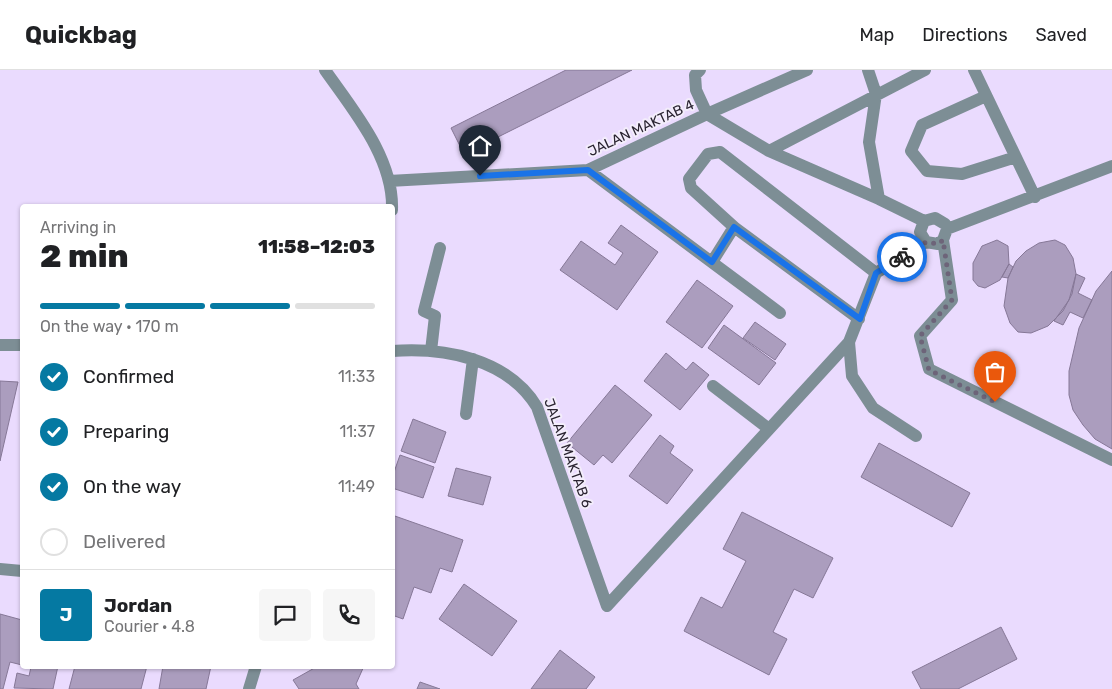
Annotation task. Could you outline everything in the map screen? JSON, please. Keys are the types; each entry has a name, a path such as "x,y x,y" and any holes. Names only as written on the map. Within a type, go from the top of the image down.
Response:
{"street":[{"path":"325,70 361,122 378,152 389,181 391,204"},
{"path":"700,70 695,75 696,90 707,114 769,151 879,199 924,221 935,218 941,220 945,235 952,300 920,336 929,370 1112,460"},
{"name":"JALAN MAKTAB 4","path":"389,181 588,170 707,114 807,70"},
{"path":"868,70 876,94 869,142 879,199"},
{"path":"769,151 925,70"},
{"path":"974,70 1035,197"},
{"path":"986,96 922,125 911,151 927,170 962,174 1016,157"},
{"path":"860,319 734,227 691,188 690,179 708,154 720,152 876,273"},
{"path":"713,386 769,429 849,342 860,319 876,273 926,242 938,244 945,235 1112,166"},
{"path":"588,170 780,313"},
{"path":"924,221 920,232 926,242"},
{"path":"712,262 734,227"},
{"path":"431,351 435,316 424,311 440,248"},
{"path":"849,342 852,376 873,408 916,436"},
{"path":"0,345 20,345"},
{"name":"JALAN MAKTAB 6","path":"395,350 431,351 473,359 498,369 516,380 530,394 537,407 607,606 769,429"},
{"path":"466,414 473,359"},
{"path":"0,569 20,571"},
{"path":"249,689 255,669"}],"building":[{"path":"566,70 632,70 464,154 451,128"},
{"path":"621,225 658,252 617,310 560,270 581,241 615,265 623,253 608,243"},
{"path":"997,240 1008,246 1009,264 1000,280 985,288 978,286 973,280 973,263 982,246"},
{"path":"1055,240 1065,245 1073,258 1076,274 1072,294 1063,311 1048,326 1031,333 1018,332 1010,323 1004,306 1008,278 1016,261 1026,251 1039,243"},
{"path":"1009,264 1013,267 1008,278 1002,277"},
{"path":"1112,271 1112,449 1095,439 1073,410 1069,395 1069,371 1079,328 1096,291"},
{"path":"1076,274 1085,278 1078,293 1092,300 1083,318 1070,312 1063,325 1054,321 1069,300"},
{"path":"697,280 733,306 702,348 666,322"},
{"path":"755,322 786,344 775,360 743,338"},
{"path":"724,325 776,363 759,385 708,348"},
{"path":"666,353 686,370 693,362 709,375 680,410 644,381"},
{"path":"0,381 18,382 0,461"},
{"path":"615,385 652,415 612,463 603,455 594,465 567,443"},
{"path":"413,419 446,432 435,463 401,451"},
{"path":"660,435 674,446 670,453 693,470 667,504 629,476"},
{"path":"879,443 970,493 952,527 861,477"},
{"path":"400,455 434,467 423,498 395,489 395,469"},
{"path":"456,468 491,477 483,505 448,496"},
{"path":"742,512 833,558 813,598 794,589 773,632 787,639 769,675 684,631 701,597 722,608 746,561 723,549"},
{"path":"395,516 463,540 452,572 440,568 431,593 414,587 403,619 395,616"},
{"path":"464,584 517,621 492,656 439,619"},
{"path":"0,614 20,619 20,664 10,662 3,689 0,689"},
{"path":"1001,627 1017,659 958,689 921,689 912,672"},
{"path":"560,650 595,677 586,689 531,689"},
{"path":"31,669 57,669 53,689 14,688 17,673 29,676"},
{"path":"74,669 146,669 141,689 69,689"},
{"path":"162,669 210,669 206,689 159,689"},
{"path":"313,669 363,669 356,684 359,689 299,689 293,680"},
{"path":"420,682 440,689 417,689"}],"way so far":[{"path":"902,257 926,242 938,244 943,240 952,300 920,336 929,370 995,402"}],"route":[{"path":"480,176 588,170 712,262 734,227 860,319 876,273 902,257"}]}
